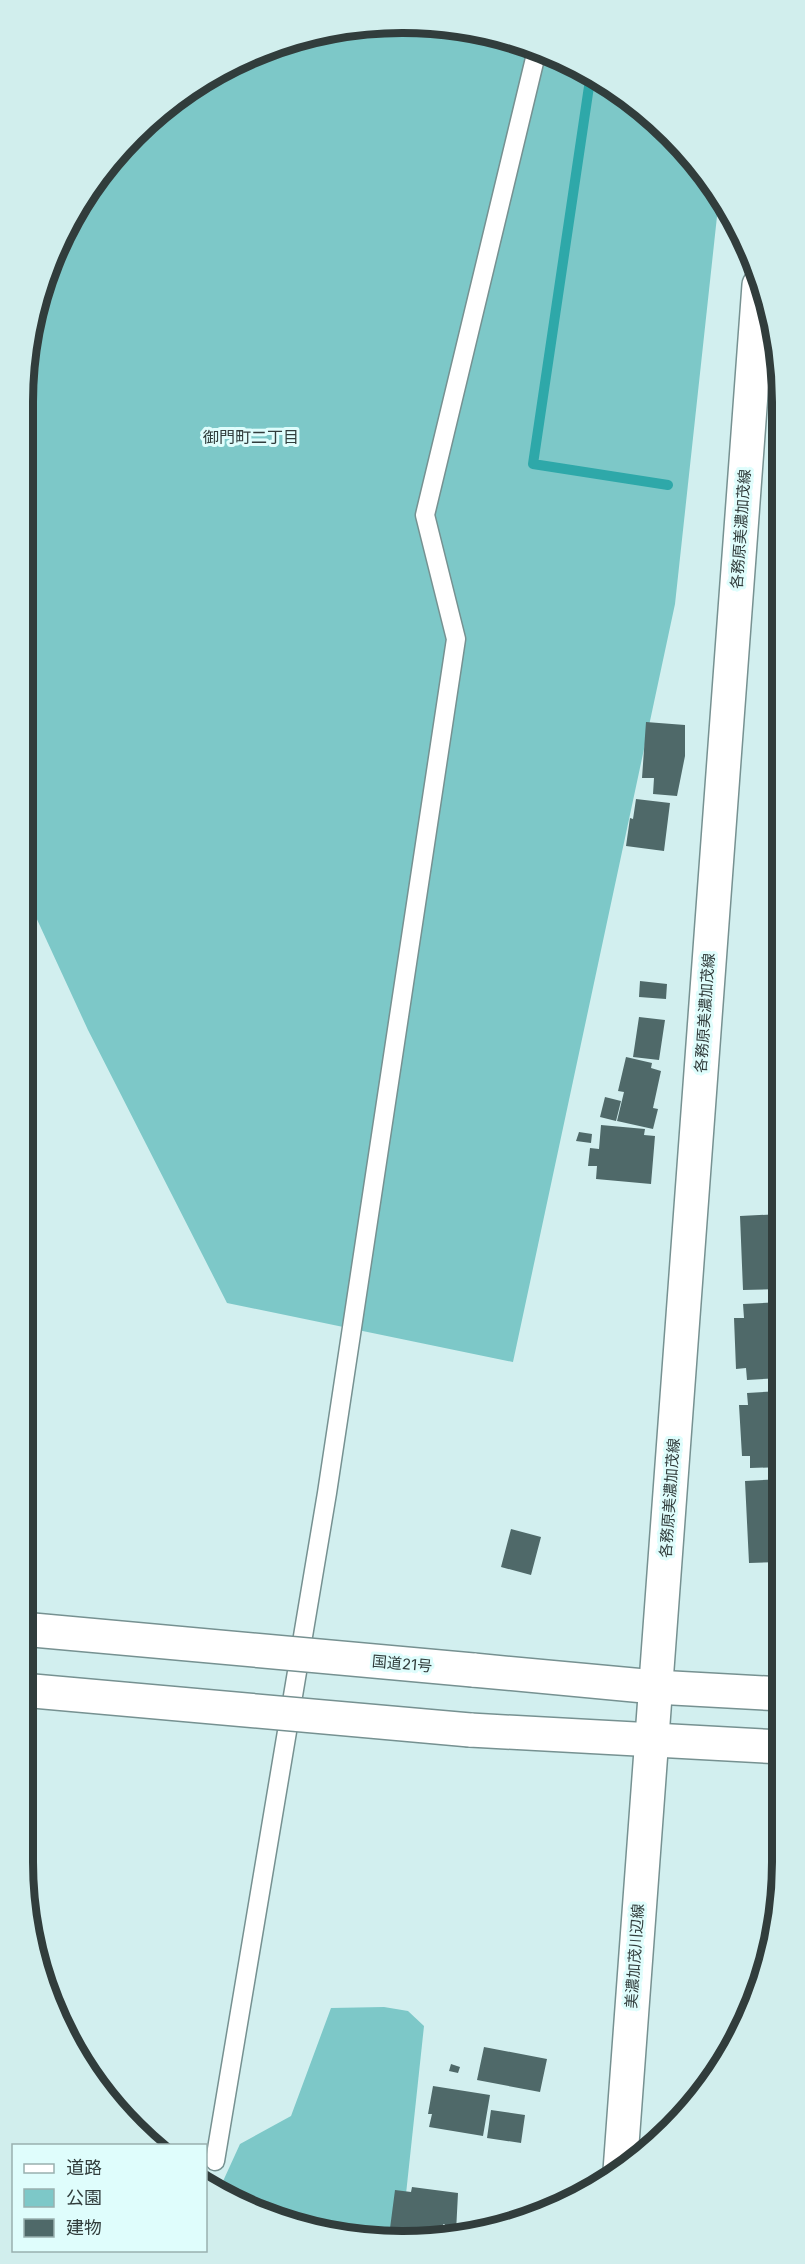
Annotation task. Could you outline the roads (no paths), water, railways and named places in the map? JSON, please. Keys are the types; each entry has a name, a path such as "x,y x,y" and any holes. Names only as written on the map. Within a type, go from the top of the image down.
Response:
{"main road":[{"name":"各務原美濃加茂線","path":"651,1741 758,303"},
{"name":"国道21号","path":"33,1630 655,1687 772,1693"},
{"path":"33,1691 470,1730 772,1747"},
{"name":"美濃加茂川辺線","path":"621,2160 651,1741"}],"lane":[{"path":"215,2161 327,1493 456,639 425,515 535,58"}],"waterway":[{"path":"589,84 533,464 668,485"}],"district":[{"name":"御門町二丁目","path":"251,437"}]}
